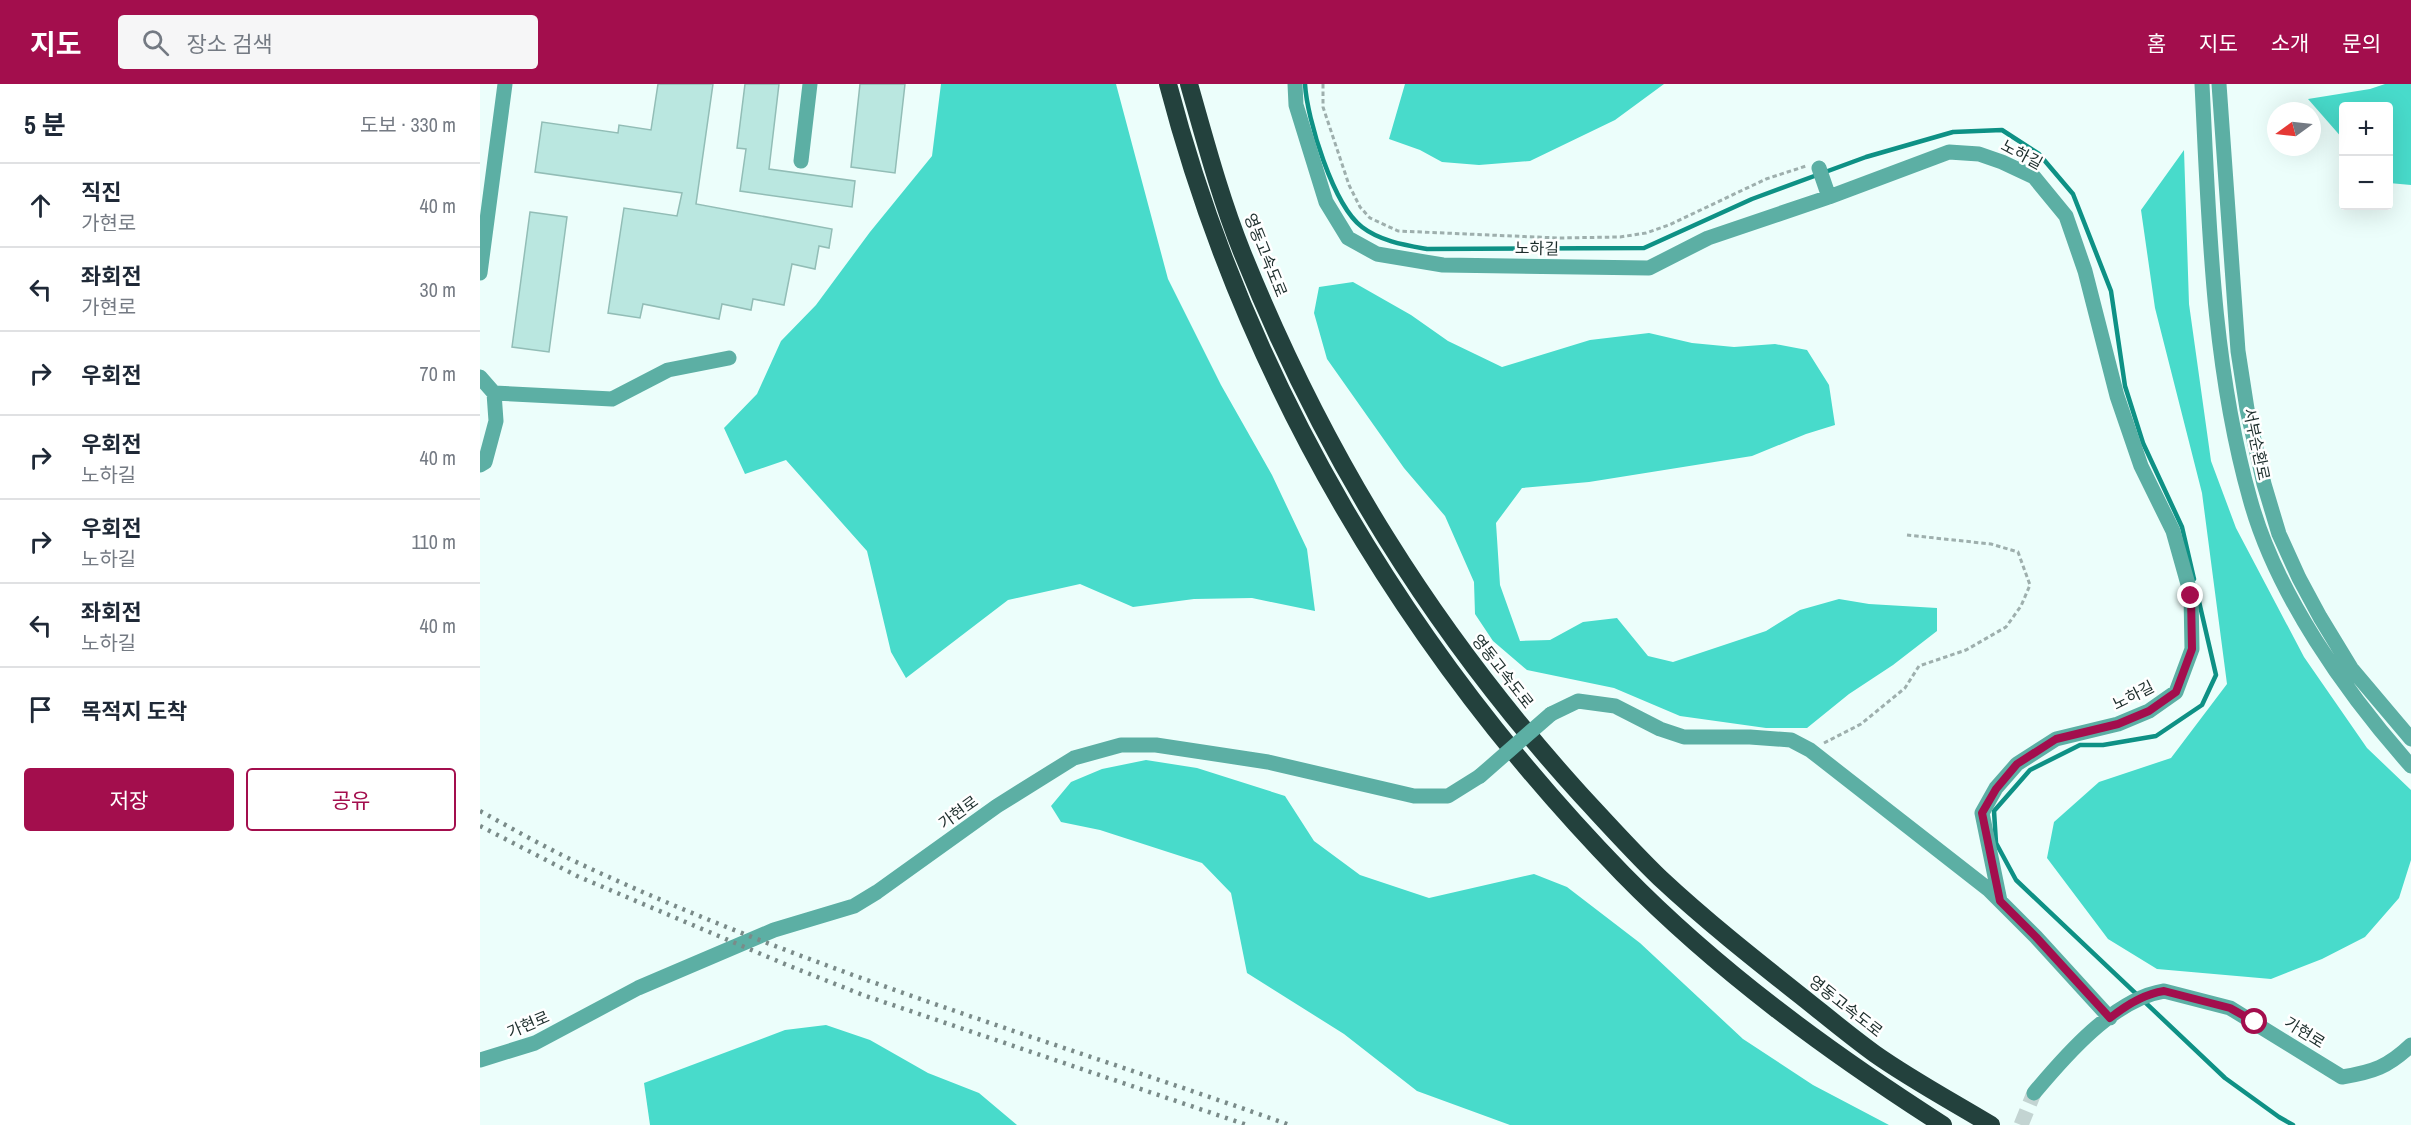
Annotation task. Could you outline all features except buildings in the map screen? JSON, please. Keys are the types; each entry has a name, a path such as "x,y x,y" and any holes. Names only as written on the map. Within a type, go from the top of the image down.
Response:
{"highway":[{"path":"1168,84 1206,212 1248,316 1289,408 1347,515 1442,661 1555,799 1625,875 1716,960 1796,1024 1873,1080 1943,1125"},
{"name":"영동고속도로","path":"1188,84 1241,249 1305,394 1356,490 1407,571 1501,703 1547,758 1605,821 1659,877 1725,936 1876,1055 1991,1125"}],"street":[{"path":"480,273 506,84"},
{"path":"801,161 810,84"},
{"name":"노하길","path":"1295,84 1296,105 1326,202 1347,238 1377,254 1443,265 1649,268 1708,238 1826,190 1949,152 1979,154 2034,177 2066,216 2085,272 2117,396 2140,466 2173,531 2191,596 2192,649 2176,692 2149,711 2118,724 2056,739 2017,764 1996,789 1982,813 2000,901"},
{"name":"서부순환로","path":"2202,84 2213,287 2221,357 2250,500 2288,592 2315,638 2382,734 2411,766"},
{"name":"서부순환로","path":"2219,84 2238,351 2247,409 2264,484 2279,534 2320,617 2351,668 2411,739"},
{"path":"1813,167 1826,190"},
{"path":"494,393 612,399 668,370 729,358"},
{"path":"480,376 494,393 496,422 485,462 480,465"},
{"name":"가현로","path":"480,1060 535,1043 638,988 774,930 854,906 997,806 1074,758 1121,745 1156,745 1268,762 1414,796 1448,796 1480,776 1551,714 1578,701 1615,706 1660,729 1684,737 1750,736 1791,740 1810,750 1988,889 2116,1013"},
{"name":"가현로","path":"2034,1093 2066,1054 2116,1013 2153,993 2164,991 2230,1008 2342,1077 2371,1072 2398,1058 2411,1045"}],"path":[{"path":"1323,84 1323,108 1348,185 1360,207 1370,218 1398,231 1558,238 1620,237 1669,225 1766,179 1813,167"},
{"path":"1810,750 1861,724 1905,688 1919,666 1966,650 2006,627 2021,606 2030,585 2018,552 1991,544 1907,535"}],"green space":[{"path":"941,84 1116,84 1168,279 1221,385 1272,475 1307,549 1315,611 1252,598 1194,599 1133,607 1080,584 1008,600 906,678 891,652 867,551 786,460 745,474 724,428 757,394 781,341 816,305 870,232 932,156"},
{"path":"1405,84 1664,84 1615,120 1530,161 1479,165 1442,162 1420,150 1389,139"},
{"path":"2385,84 2411,84 2411,185 2393,183 2393,102 2339,102 2339,134 2321,114 2321,102 2311,102 2308,99 2370,89"},
{"path":"2184,150 2189,304 2211,461 2236,528 2304,657 2367,748 2411,790 2411,860 2399,898 2365,937 2322,959 2271,979 2157,969 2108,939 2047,858 2054,822 2099,782 2171,758 2227,684 2202,493 2155,308 2141,210"},
{"path":"1353,282 1411,315 1448,341 1502,367 1590,340 1649,333 1692,343 1734,347 1775,344 1807,350 1829,385 1835,425 1752,456 1589,482 1522,488 1496,523 1500,585 1520,641 1550,640 1583,622 1617,618 1648,656 1673,662 1766,631 1800,610 1839,599 1869,604 1937,608 1937,631 1893,665 1849,694 1807,728 1766,728 1680,716 1614,688 1527,670 1493,641 1475,614 1474,582 1445,516 1404,468 1327,359 1314,313 1319,287"},
{"path":"1146,760 1197,768 1285,796 1314,841 1360,875 1429,898 1534,874 1567,887 1640,943 1743,1039 1813,1085 1889,1125 1510,1125 1417,1091 1344,1034 1247,973 1231,893 1202,863 1100,830 1061,822 1051,806 1071,782 1102,769"},
{"path":"826,1025 870,1040 928,1073 979,1093 1017,1125 650,1125 644,1083 785,1030"}],"waterway":[{"path":"1305,84 1311,118 1323,160 1351,216 1362,227 1377,236 1427,249 1644,248 1752,199 1866,157 1953,132 2002,130 2039,154 2073,194 2111,291 2125,386 2143,443 2182,527 2194,579"},
{"path":"2197,593 2216,675 2202,705 2156,736 2103,745 2080,745 2030,770 1994,811 1996,843 2016,880 2225,1078 2293,1125"}],"tunnel":[{"path":"2021,1125 2034,1093"}],"railway":[{"path":"480,811 572,860 748,935 928,1002 1290,1125"},
{"path":"480,826 577,876 863,995 1247,1125"}],"route":[{"path":"2191,596 2192,649 2176,692 2149,711 2118,724 2056,739 2017,764 1996,789 1982,813 2000,901 2110,1018 2153,993 2164,991 2230,1008 2255,1022"}]}
